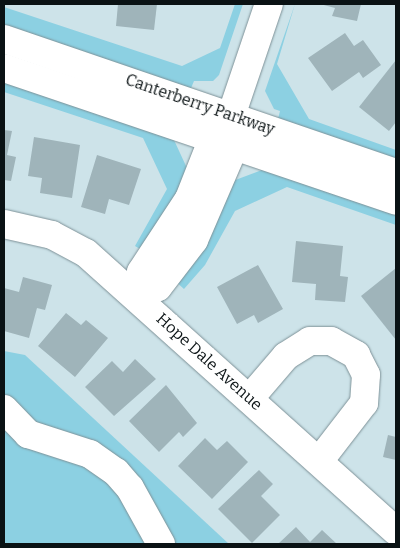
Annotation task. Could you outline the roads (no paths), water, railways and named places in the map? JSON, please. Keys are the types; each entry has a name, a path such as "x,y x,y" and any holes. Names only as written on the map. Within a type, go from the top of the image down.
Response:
{"street":[{"path":"135,295 141,272 224,141 269,4"},
{"name":"Canterberry Parkway","path":"4,39 396,173"},
{"name":"Canterberry Parkway","path":"4,68 224,141 396,201"},
{"name":"Hope Dale Avenue","path":"4,224 69,242 135,295 320,460 396,532"},
{"path":"250,398 286,356 310,341 331,341 356,355 366,375 364,403 320,460"},
{"path":"4,409 28,434 90,454 116,472 130,488 161,544"}]}
